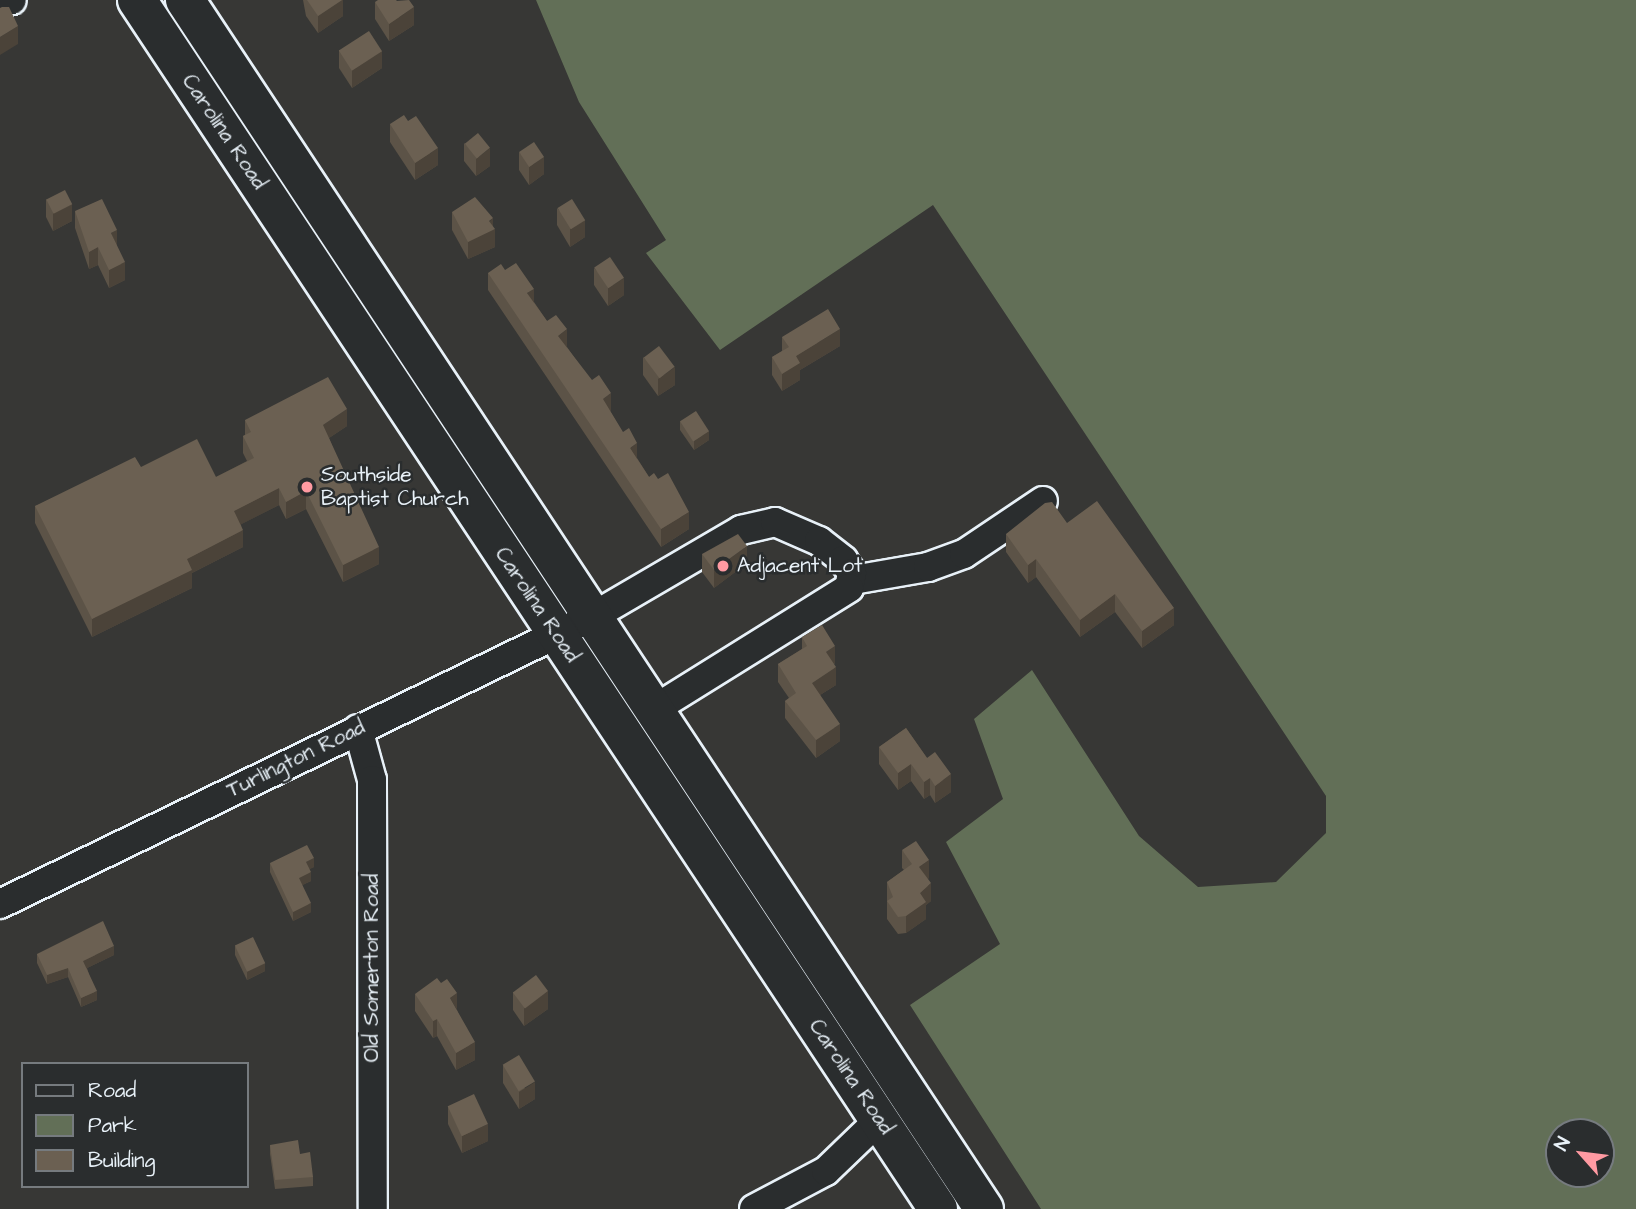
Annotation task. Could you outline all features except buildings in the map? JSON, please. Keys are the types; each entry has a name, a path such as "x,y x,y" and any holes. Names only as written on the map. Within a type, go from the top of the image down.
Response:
{"highway":[{"name":"Carolina Road","path":"137,0 938,1209"},
{"name":"Carolina Road","path":"185,0 984,1209"}],"street":[{"path":"0,3 12,0"},
{"path":"653,710 779,636 849,588 853,580 916,570 964,554 1043,501"},
{"name":"Turlington Road","path":"0,904 593,617 715,541 775,522 819,541 843,560 853,580"},
{"name":"Old Somerton Road","path":"358,729 372,780 373,1209"},
{"path":"754,1209 826,1171 879,1120"}],"green space":[{"path":"536,0 1636,0 1636,1209 1041,1209 910,1005 1000,944 946,842 1003,799 974,719 1032,670 1139,836 1198,887 1276,882 1326,833 1326,796 933,205 720,350 646,253 666,240 579,102"}],"place":[{"name":"Southside Baptist Church","path":"307,487"},
{"name":"Adjacent Lot","path":"723,566"}]}
